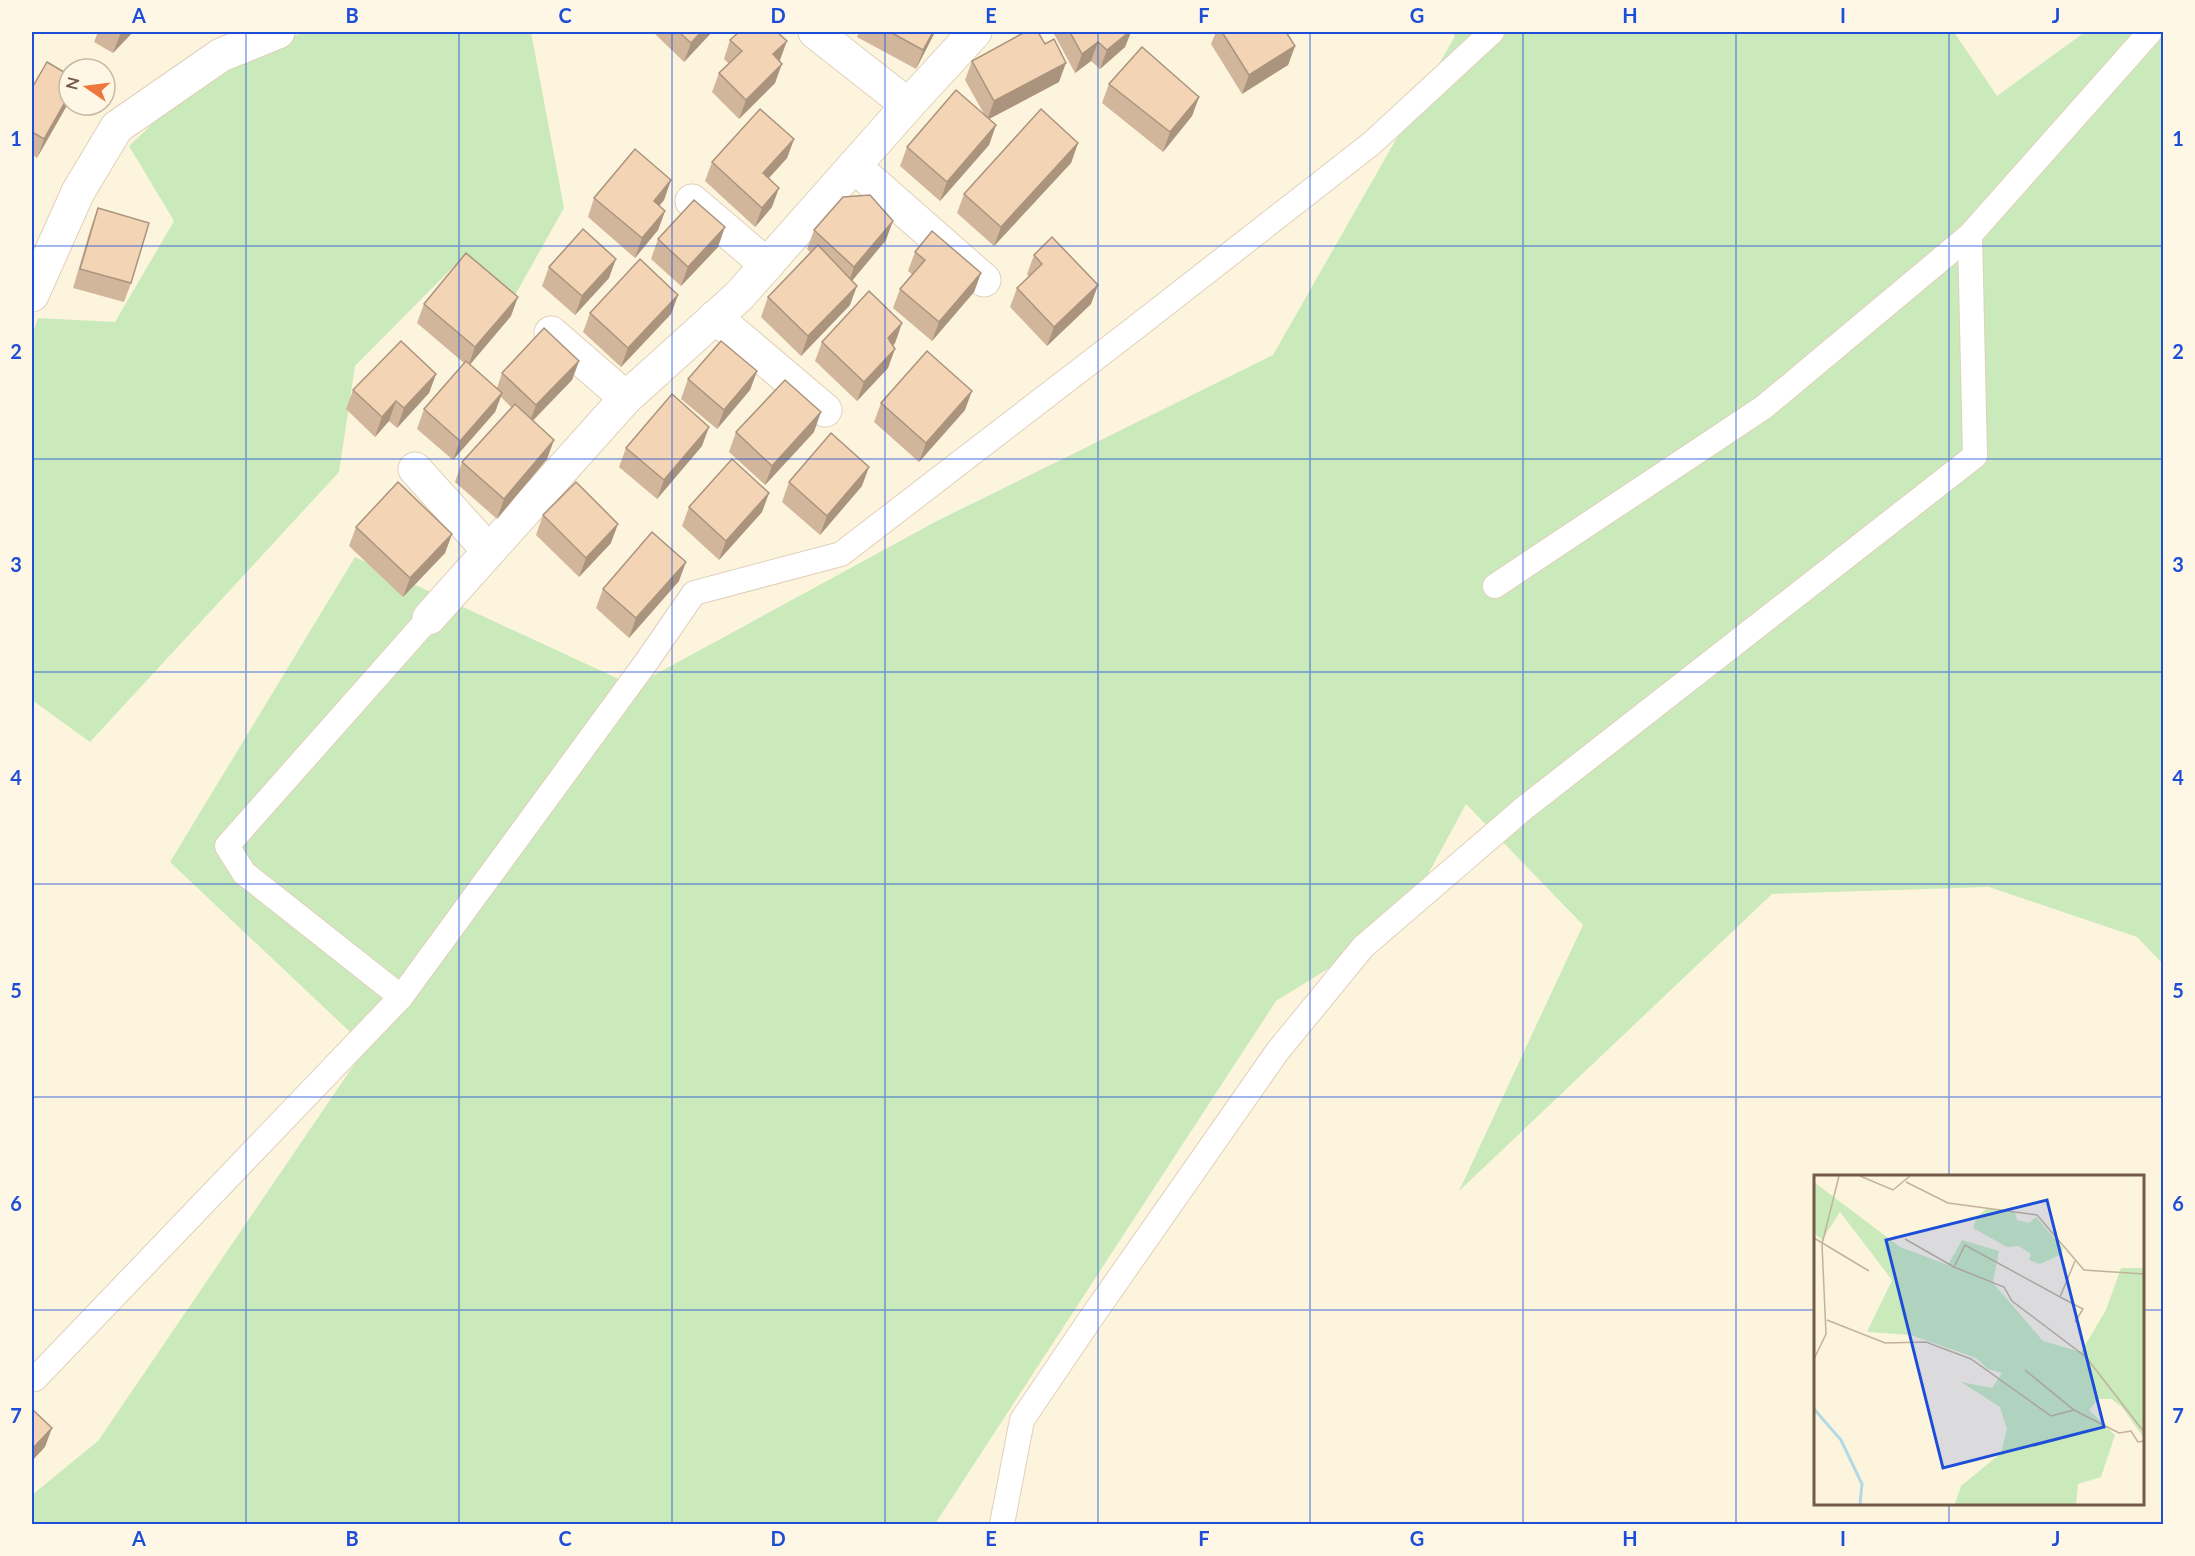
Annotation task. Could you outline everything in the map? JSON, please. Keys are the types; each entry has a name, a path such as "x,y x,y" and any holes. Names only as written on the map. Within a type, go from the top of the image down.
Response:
{"street":[{"path":"32,295 78,192 117,127 221,55 278,32"},
{"path":"815,32 908,105"},
{"path":"429,618 626,398 739,296 975,32"},
{"path":"854,166 984,280"},
{"path":"692,201 767,265"},
{"path":"716,318 825,410"},
{"path":"551,333 626,398"},
{"path":"415,469 489,551"}],"lane":[{"path":"35,1378 401,997 648,661 694,592 841,554 1372,143 1492,32"},
{"path":"1496,586 1764,407 1970,236 2150,32"},
{"path":"1002,1524 1022,1420 1277,1052 1363,947 1523,808 1975,456 1970,236"},
{"path":"401,997 244,873 227,846 429,618"}],"green space":[{"path":"306,32 531,32 564,208 510,304 455,265 355,366 339,472 90,742 32,700 32,334 38,318 115,322 174,221 129,146 189,89 290,37"},
{"path":"1451,32 1954,32 1997,96 2085,32 2163,32 2163,964 2137,937 1989,887 1772,894 1459,1191 1583,925 1466,804 1401,924 1276,1001 935,1524 32,1524 32,1495 98,1441 366,1047 170,862 355,557 634,686 935,522 1273,355 1455,36"}],"building":[{"path":"679,32 701,32 691,43"},
{"path":"739,32 777,32 787,41 773,54 782,64 746,100 719,73 742,51 730,40"},
{"path":"890,32 933,32 923,50"},
{"path":"1025,32 1038,32 1045,44 1054,39 1066,63 994,101 972,61"},
{"path":"1070,32 1129,32 1107,50 1098,42 1082,54"},
{"path":"1222,32 1286,32 1295,46 1249,75"},
{"path":"1142,47 1199,97 1170,132 1109,84"},
{"path":"47,62 57,68 57,116 44,139 32,132 32,88"},
{"path":"956,90 996,125 947,182 907,147"},
{"path":"760,109 794,139 763,173 779,188 762,208 712,162"},
{"path":"1041,109 1078,143 1001,227 964,194"},
{"path":"635,149 671,180 654,201 665,211 642,238 594,198"},
{"path":"870,195 893,221 854,267 814,230 843,197"},
{"path":"694,200 725,227 688,267 658,239"},
{"path":"98,208 149,223 131,283 80,269"},
{"path":"583,229 616,259 582,296 549,267"},
{"path":"932,231 981,273 939,322 900,289 925,260 915,252"},
{"path":"1052,237 1098,285 1054,327 1017,288 1042,264 1034,255"},
{"path":"818,245 857,286 808,336 768,297"},
{"path":"466,253 518,297 475,347 424,304"},
{"path":"640,259 678,295 628,348 590,313"},
{"path":"869,291 902,323 888,338 895,349 864,382 822,342"},
{"path":"544,328 579,361 536,405 502,373"},
{"path":"401,341 436,374 404,408 396,401 382,417 353,390"},
{"path":"721,341 757,371 724,410 688,379"},
{"path":"927,351 972,391 926,443 881,403"},
{"path":"466,361 502,393 460,441 424,409"},
{"path":"785,380 821,412 772,466 736,432"},
{"path":"672,394 709,427 664,480 626,448"},
{"path":"515,404 554,440 504,499 462,462"},
{"path":"831,433 869,467 827,516 789,482"},
{"path":"732,459 769,493 726,541 689,507"},
{"path":"398,482 452,534 410,578 356,527"},
{"path":"576,482 618,524 586,558 543,515"},
{"path":"652,532 686,562 636,618 603,589"},
{"path":"32,1409 52,1428 32,1449"}]}
